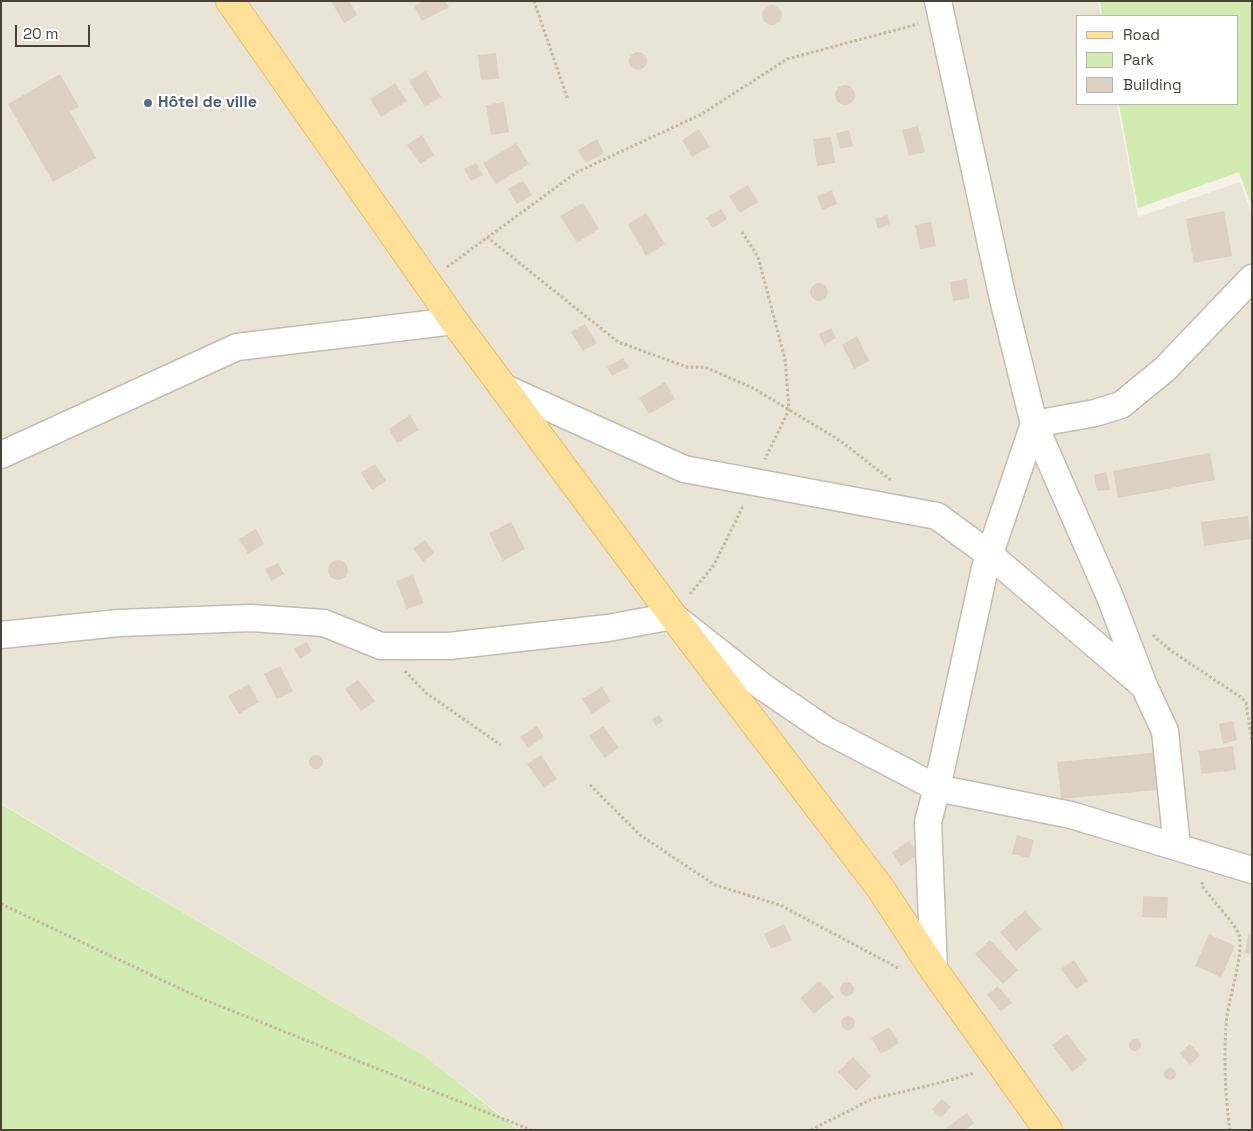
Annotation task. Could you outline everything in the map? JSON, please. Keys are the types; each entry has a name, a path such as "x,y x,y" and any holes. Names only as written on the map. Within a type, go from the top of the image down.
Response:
{"main road":[{"path":"230,1 454,321 673,616 880,889 934,970 1048,1130"}],"street":[{"path":"940,9 1003,300 1034,424 1110,596 1144,686 1165,731 1188,850"},
{"path":"1034,424 1095,413 1121,405 1166,369 1252,278"},
{"path":"1,455 237,347 454,321"},
{"path":"503,387 684,469 937,516 990,555 1144,686"},
{"path":"934,970 928,822 990,555 1034,424"},
{"path":"1,635 119,623 251,618 324,623 381,646 449,646 608,628 673,616 762,688 826,730 937,788 1070,815 1252,870"}],"path":[{"path":"534,1 568,100"},
{"path":"427,283 576,172 702,114 787,59 940,9"},
{"path":"673,616 714,565 789,410 786,359 758,257 742,232"},
{"path":"487,237 618,342 687,367 705,367 753,388 839,440 892,481"},
{"path":"1150,632 1170,650 1246,702 1252,741"},
{"path":"381,646 426,693 501,745"},
{"path":"590,785 640,835 715,885 780,905 905,971 934,970"},
{"path":"1188,850 1202,886 1230,921 1238,935 1238,950 1226,1026 1226,1104 1230,1130"},
{"path":"1,904 200,998 531,1130"},
{"path":"811,1130 872,1099 939,1084 1002,1064"}],"shaded area":[{"path":"1,1 1098,1 1101,15 1076,15 1076,105 1117,105 1138,217 1240,182 1252,214 1252,1130 520,1130 426,1057 1,803"}],"green space":[{"path":"1100,1 1252,1 1252,207 1239,172 1138,208 1119,105 1238,105 1238,15 1102,15"},
{"path":"1,804 426,1057 518,1130 1,1130"}],"building":[{"path":"331,1 349,1 357,15 344,23"},
{"path":"424,1 445,1 449,7 422,21 414,6"},
{"path":"772,5 779,8 782,15 779,22 772,25 765,22 762,15 765,8"},
{"path":"634,52 642,52 647,57 645,68 634,70 629,65 629,57"},
{"path":"496,53 499,79 481,80 478,55"},
{"path":"426,71 441,97 425,107 409,81"},
{"path":"60,74 79,107 70,112 96,158 53,182 8,104"},
{"path":"395,83 407,101 381,117 370,99"},
{"path":"845,85 852,88 855,95 852,102 845,105 838,102 835,95 838,88"},
{"path":"504,102 509,132 491,135 486,105"},
{"path":"918,126 925,152 909,156 902,130"},
{"path":"699,129 710,147 692,157 682,140"},
{"path":"849,130 853,146 840,149 836,133"},
{"path":"422,135 434,155 420,164 407,145"},
{"path":"831,137 835,163 817,166 813,139"},
{"path":"597,139 604,153 586,163 578,150"},
{"path":"516,143 529,164 496,184 483,163"},
{"path":"476,163 483,175 471,181 464,169"},
{"path":"523,181 532,195 517,204 508,189"},
{"path":"748,185 758,202 740,213 729,196"},
{"path":"832,190 837,204 822,210 817,196"},
{"path":"583,203 599,229 577,243 560,216"},
{"path":"721,209 727,219 713,228 706,218"},
{"path":"1224,211 1232,256 1194,263 1186,219"},
{"path":"646,213 665,244 646,256 628,225"},
{"path":"887,215 890,224 878,229 875,219"},
{"path":"931,222 936,246 920,249 915,225"},
{"path":"967,279 969,298 953,301 950,282"},
{"path":"815,283 823,283 828,288 826,299 815,301 810,296 810,288"},
{"path":"585,324 597,343 583,351 571,332"},
{"path":"831,328 836,338 824,345 819,334"},
{"path":"857,336 869,361 854,369 842,345"},
{"path":"623,358 629,367 612,376 607,367"},
{"path":"665,382 675,399 649,414 639,398"},
{"path":"410,415 419,430 397,443 389,429"},
{"path":"1210,453 1215,480 1118,498 1113,471"},
{"path":"375,464 386,481 372,490 361,473"},
{"path":"1106,472 1110,490 1097,491 1094,475"},
{"path":"1248,516 1251,539 1204,546 1201,522"},
{"path":"511,522 525,549 503,561 489,533"},
{"path":"256,529 264,544 248,554 239,539"},
{"path":"425,540 434,553 423,562 413,548"},
{"path":"338,560 345,563 348,570 345,577 338,580 331,577 328,570 331,563"},
{"path":"278,563 284,574 271,581 265,569"},
{"path":"413,575 424,603 407,609 396,581"},
{"path":"306,642 312,651 300,659 294,649"},
{"path":"280,666 293,691 277,699 264,674"},
{"path":"358,680 375,701 361,711 345,689"},
{"path":"249,684 259,702 239,714 228,696"},
{"path":"602,687 611,701 592,714 582,699"},
{"path":"659,715 663,721 656,726 652,719"},
{"path":"1233,721 1237,740 1223,744 1219,724"},
{"path":"537,726 544,737 528,748 520,737"},
{"path":"603,726 619,748 605,758 589,736"},
{"path":"1233,746 1236,770 1201,774 1199,751"},
{"path":"1162,752 1166,789 1061,799 1057,762"},
{"path":"313,755 319,755 323,762 319,769 313,769 309,765 309,759"},
{"path":"541,755 557,779 544,788 527,764"},
{"path":"1017,835 1034,840 1029,858 1012,854"},
{"path":"909,841 918,855 901,866 892,852"},
{"path":"1143,896 1168,897 1167,918 1142,917"},
{"path":"1025,911 1041,929 1016,951 1000,932"},
{"path":"784,924 792,940 771,949 764,934"},
{"path":"1209,934 1235,946 1221,977 1195,966"},
{"path":"1248,934 1252,934 1252,954 1245,953"},
{"path":"990,940 1018,970 1003,984 975,954"},
{"path":"1074,960 1088,981 1076,989 1061,969"},
{"path":"820,981 834,997 814,1014 800,998"},
{"path":"844,982 850,982 854,989 850,996 844,996 840,992 840,986"},
{"path":"998,986 1012,1003 1001,1011 987,995"},
{"path":"845,1016 851,1016 855,1023 851,1030 845,1030 841,1026 841,1020"},
{"path":"889,1027 899,1043 881,1054 871,1038"},
{"path":"1067,1034 1087,1060 1072,1072 1052,1045"},
{"path":"1133,1039 1137,1039 1141,1045 1137,1051 1133,1051 1129,1047 1129,1043"},
{"path":"1190,1044 1200,1055 1190,1065 1180,1053"},
{"path":"853,1057 871,1076 856,1091 838,1072"},
{"path":"1168,1068 1172,1068 1176,1074 1172,1080 1168,1080 1164,1076 1164,1072"},
{"path":"942,1099 951,1107 940,1118 932,1109"},
{"path":"967,1113 974,1123 965,1130 947,1130 946,1128"}],"place":[{"name":"Hôtel de ville","path":"148,103"}]}
